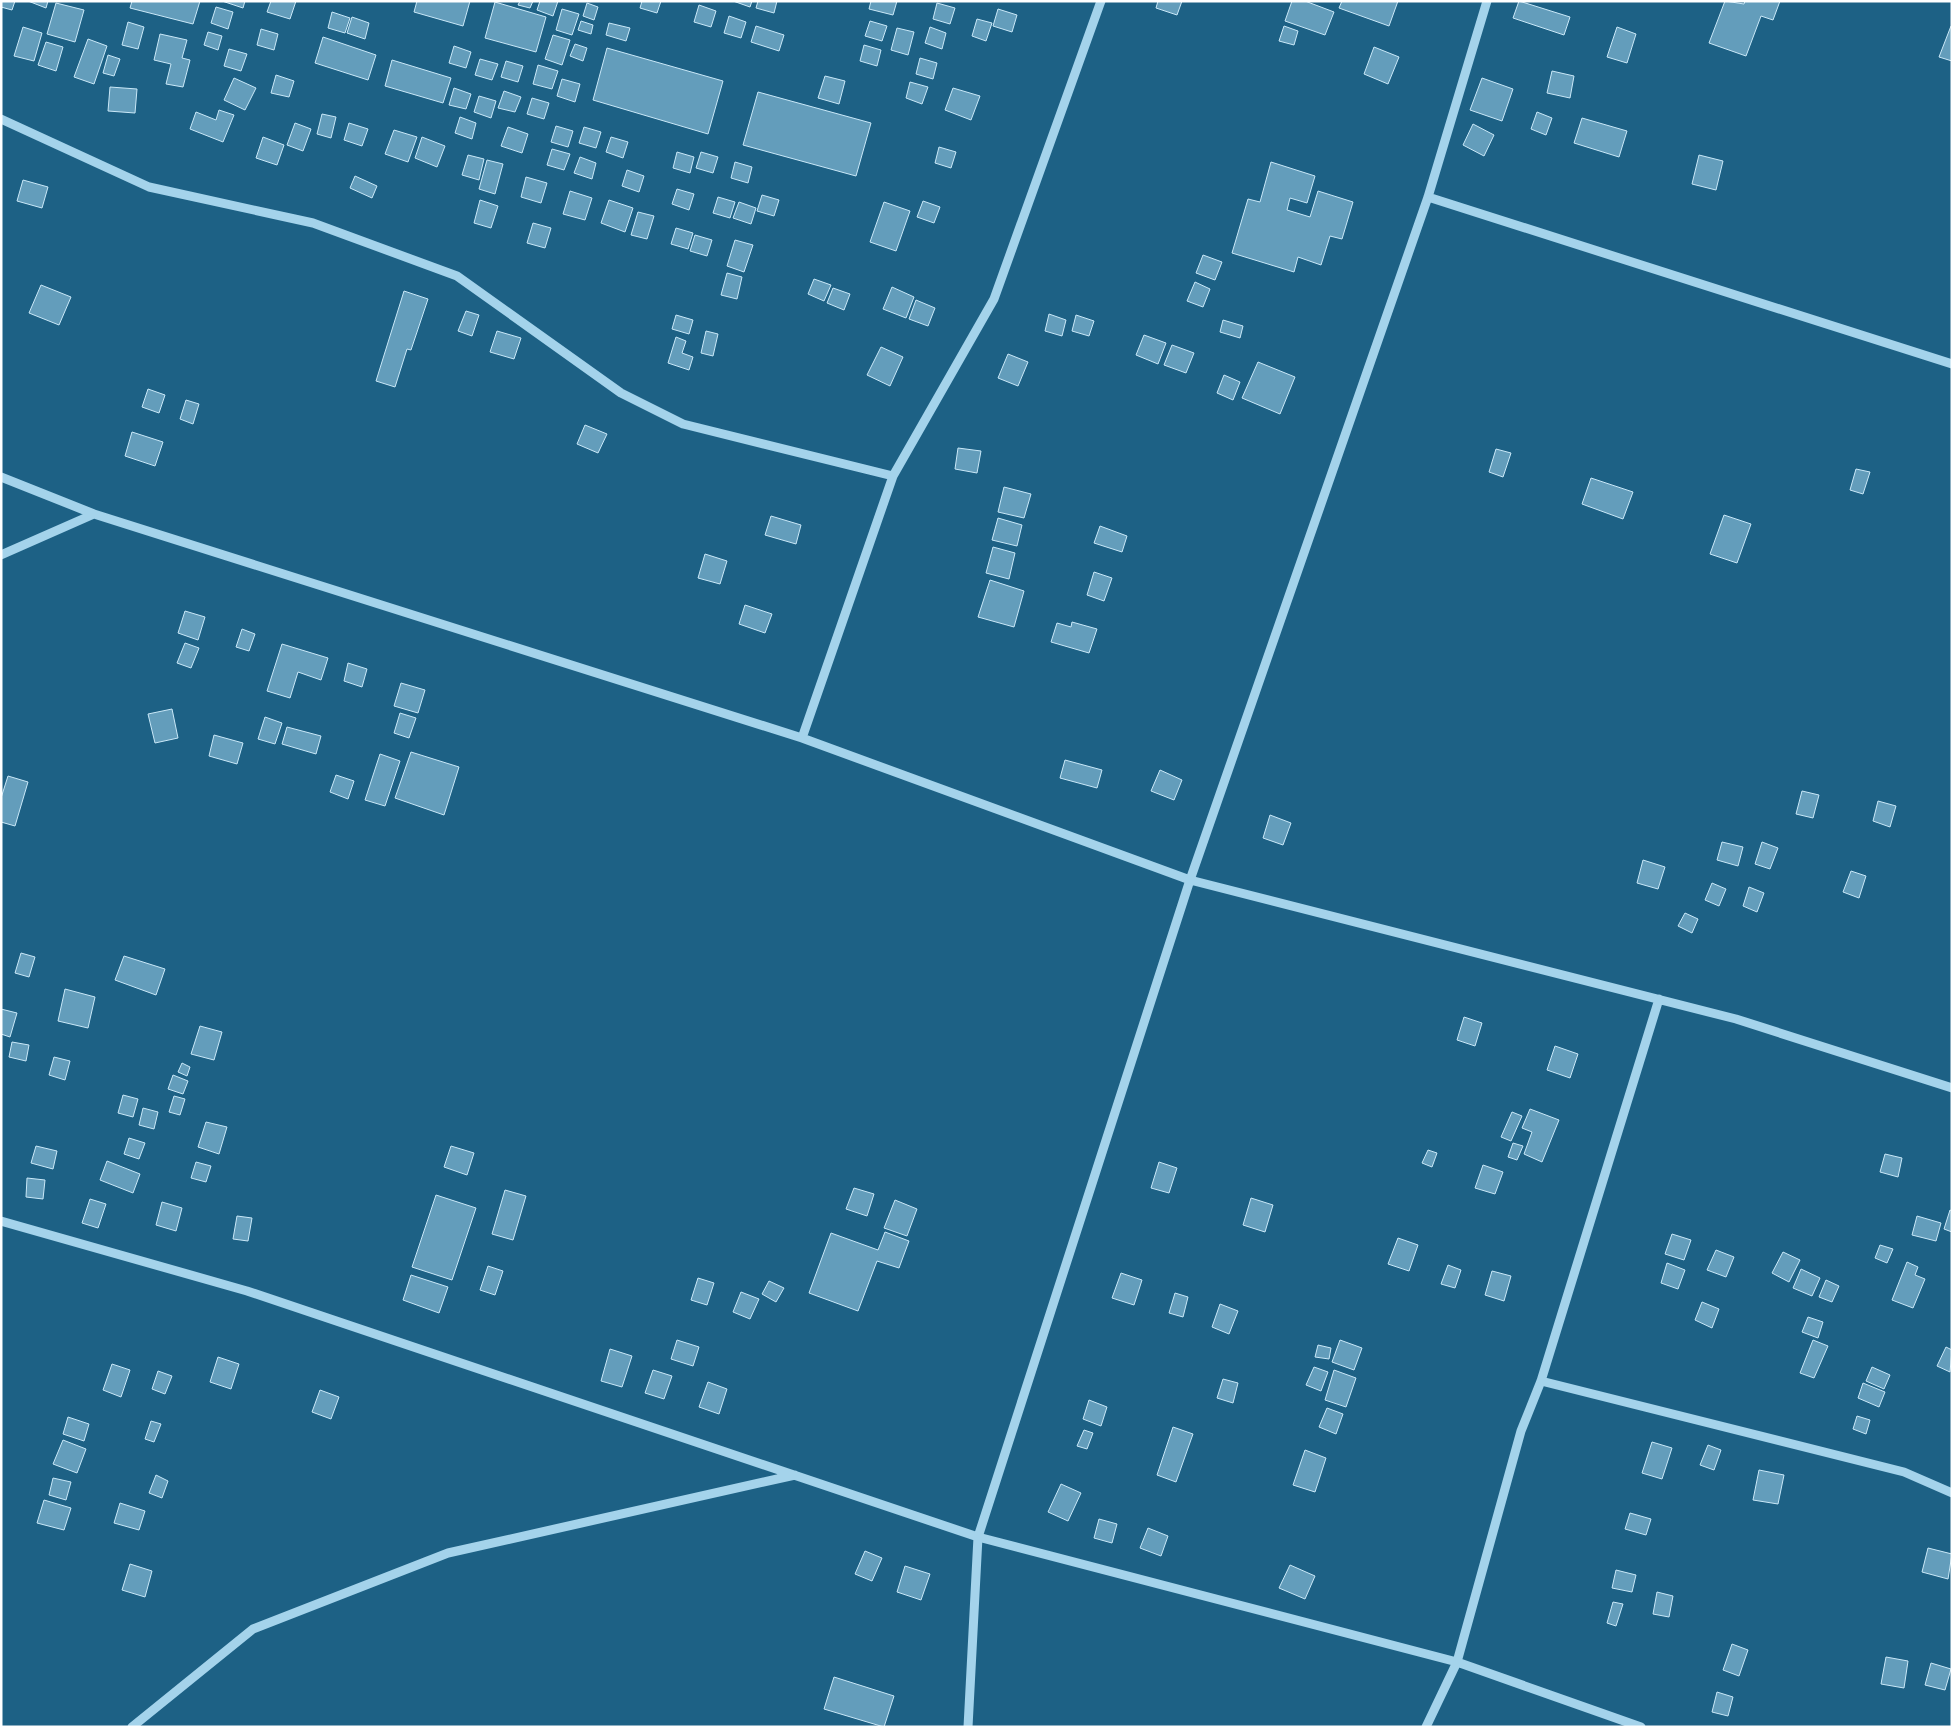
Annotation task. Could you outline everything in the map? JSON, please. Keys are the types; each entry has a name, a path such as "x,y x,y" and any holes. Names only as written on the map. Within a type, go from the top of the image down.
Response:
{"street":[{"path":"802,738 893,476 994,299 1100,1"},
{"path":"968,1727 978,1537 1190,880 1428,197 1487,1"},
{"path":"1,120 149,186 313,223 457,276 621,393 683,424 893,476"},
{"path":"1428,197 1952,364"},
{"path":"1,477 94,514 802,738 1190,880 1736,1019 1952,1088"},
{"path":"1,555 94,514"},
{"path":"1426,1727 1457,1662 1520,1431 1541,1381 1659,999"},
{"path":"1,1221 247,1291 978,1537 1457,1662 1641,1727"},
{"path":"1541,1381 1904,1472 1952,1493"},
{"path":"132,1727 253,1629 448,1553 796,1475"}],"building":[{"path":"1,1 15,1 12,10 1,7"},
{"path":"28,1 48,1 46,8"},
{"path":"132,1 200,1 193,24 130,8"},
{"path":"222,1 245,1 243,8"},
{"path":"271,1 296,1 290,19 267,12"},
{"path":"417,1 470,1 463,26 414,12"},
{"path":"520,1 533,1 530,8 518,5"},
{"path":"540,1 558,1 553,16 537,10"},
{"path":"642,1 661,1 657,13 640,8"},
{"path":"733,1 752,1 750,7"},
{"path":"758,1 777,1 774,13 756,8"},
{"path":"871,1 897,1 893,15 869,9"},
{"path":"1158,1 1182,1 1177,15 1156,8"},
{"path":"1292,1 1305,1 1334,12 1325,35 1285,21"},
{"path":"1342,1 1398,1 1389,26 1339,8"},
{"path":"1519,1 1570,17 1564,35 1513,18"},
{"path":"1725,1 1744,4 1745,1 1780,1 1773,20 1761,16 1746,56 1709,43"},
{"path":"495,2 546,17 536,52 485,38"},
{"path":"56,3 84,10 75,42 47,34"},
{"path":"587,3 598,7 594,20 583,16"},
{"path":"937,3 955,8 950,24 933,19"},
{"path":"699,5 716,11 711,27 694,22"},
{"path":"216,7 233,12 228,29 211,23"},
{"path":"562,9 579,14 572,35 556,30"},
{"path":"998,9 1017,15 1012,32 993,26"},
{"path":"332,12 350,18 345,33 328,28"},
{"path":"729,16 746,22 741,38 724,33"},
{"path":"352,17 369,23 365,39 347,33"},
{"path":"977,19 992,23 986,41 972,36"},
{"path":"581,21 593,25 591,34 578,30"},
{"path":"870,21 887,26 882,41 865,36"},
{"path":"128,22 144,27 138,49 122,45"},
{"path":"609,23 630,28 626,41 606,35"},
{"path":"756,26 784,35 779,51 751,42"},
{"path":"1284,26 1298,31 1294,45 1279,41"},
{"path":"1952,26 1952,61 1939,57"},
{"path":"23,27 42,33 34,61 14,56"},
{"path":"930,27 946,33 942,49 925,43"},
{"path":"1617,27 1636,34 1627,63 1607,57"},
{"path":"897,28 914,32 908,55 891,50"},
{"path":"261,29 278,34 274,50 257,45"},
{"path":"208,32 222,36 218,50 204,45"},
{"path":"160,34 187,40 182,58 190,60 183,87 166,84 171,64 154,60"},
{"path":"553,35 570,40 562,65 545,59"},
{"path":"323,37 376,55 368,80 315,63"},
{"path":"88,39 107,46 94,84 74,77"},
{"path":"46,42 63,47 56,71 38,65"},
{"path":"575,44 587,48 583,61 570,56"},
{"path":"864,45 881,50 877,66 860,61"},
{"path":"454,46 471,52 466,68 449,63"},
{"path":"1374,47 1399,57 1388,84 1364,74"},
{"path":"607,48 723,81 708,134 593,100"},
{"path":"229,49 247,54 241,71 224,66"},
{"path":"108,55 120,59 114,76 103,73"},
{"path":"920,58 937,63 933,79 916,74"},
{"path":"480,59 498,64 492,80 475,75"},
{"path":"392,60 451,78 443,103 385,86"},
{"path":"506,61 523,66 518,82 501,77"},
{"path":"538,65 558,71 552,89 533,84"},
{"path":"1552,71 1574,76 1570,98 1547,93"},
{"path":"276,75 294,81 289,97 271,93"},
{"path":"825,76 845,81 839,104 818,98"},
{"path":"234,78 256,88 245,110 224,100"},
{"path":"1482,78 1513,89 1502,121 1470,110"},
{"path":"562,79 580,84 575,102 557,96"},
{"path":"910,82 928,87 922,104 906,98"},
{"path":"110,87 137,89 135,113 108,111"},
{"path":"454,88 471,94 466,109 449,105"},
{"path":"953,88 980,96 971,120 945,110"},
{"path":"504,91 521,97 515,112 498,108"},
{"path":"758,92 871,123 856,176 743,145"},
{"path":"479,96 496,101 491,118 474,112"},
{"path":"532,98 549,103 544,119 527,114"},
{"path":"219,110 234,115 223,142 190,129 196,112 216,120"},
{"path":"1537,112 1552,118 1546,135 1531,129"},
{"path":"322,114 336,117 331,138 317,134"},
{"path":"460,117 476,123 472,139 455,133"},
{"path":"1582,118 1627,131 1619,157 1574,143"},
{"path":"295,123 311,129 303,151 287,145"},
{"path":"349,123 368,129 362,146 344,140"},
{"path":"1473,124 1494,135 1484,156 1463,145"},
{"path":"556,126 573,131 568,147 551,142"},
{"path":"508,127 528,134 522,153 501,146"},
{"path":"584,127 601,132 596,148 579,143"},
{"path":"394,130 417,137 408,162 385,154"},
{"path":"263,137 284,145 277,165 256,158"},
{"path":"422,137 445,146 437,167 415,158"},
{"path":"611,137 628,142 623,158 606,152"},
{"path":"939,147 956,152 951,168 935,163"},
{"path":"552,149 570,154 564,170 547,165"},
{"path":"677,152 694,157 690,173 673,168"},
{"path":"701,152 718,157 713,173 696,168"},
{"path":"468,155 484,159 479,180 462,175"},
{"path":"1699,155 1723,161 1716,190 1692,184"},
{"path":"580,157 596,163 592,179 574,173"},
{"path":"487,160 503,164 495,194 479,189"},
{"path":"735,162 752,167 748,183 731,178"},
{"path":"1271,162 1315,176 1307,203 1290,198 1287,210 1310,217 1318,191 1353,202 1342,239 1330,236 1321,265 1298,257 1294,272 1232,253 1248,199 1260,202"},
{"path":"627,170 644,176 639,192 622,186"},
{"path":"355,176 377,186 372,198 350,188"},
{"path":"526,177 547,183 541,203 521,197"},
{"path":"23,180 48,187 42,208 17,201"},
{"path":"677,189 694,194 689,210 672,204"},
{"path":"570,191 592,198 585,220 563,214"},
{"path":"762,195 779,200 774,216 757,211"},
{"path":"718,197 735,202 730,218 713,213"},
{"path":"480,200 498,206 491,228 474,223"},
{"path":"609,200 633,208 625,232 601,223"},
{"path":"923,201 940,207 934,223 917,217"},
{"path":"739,202 756,208 751,224 733,218"},
{"path":"884,202 910,211 896,251 870,242"},
{"path":"638,212 654,216 647,239 631,235"},
{"path":"533,223 551,228 545,248 527,243"},
{"path":"676,228 693,233 688,249 671,244"},
{"path":"695,235 712,240 707,256 690,251"},
{"path":"735,240 753,245 744,272 727,266"},
{"path":"1203,255 1222,262 1215,280 1196,273"},
{"path":"727,273 742,277 737,299 721,295"},
{"path":"814,279 831,285 824,301 808,294"},
{"path":"1195,282 1210,289 1203,307 1187,301"},
{"path":"41,285 71,297 59,325 29,313"},
{"path":"892,287 914,297 906,318 883,309"},
{"path":"833,288 850,294 844,310 827,303"},
{"path":"404,291 428,299 411,350 407,349 395,387 376,381"},
{"path":"916,300 935,308 928,326 909,319"},
{"path":"466,311 479,315 472,336 458,331"},
{"path":"1049,314 1066,320 1062,336 1045,331"},
{"path":"676,315 693,320 689,334 672,329"},
{"path":"1076,315 1094,321 1089,336 1072,331"},
{"path":"1223,320 1243,326 1240,338 1220,332"},
{"path":"497,331 521,338 514,359 490,352"},
{"path":"706,331 718,334 713,356 701,353"},
{"path":"1144,335 1166,343 1158,364 1136,355"},
{"path":"676,337 686,341 682,353 693,357 689,370 668,363"},
{"path":"1172,345 1194,353 1186,373 1164,365"},
{"path":"881,347 903,357 890,386 867,375"},
{"path":"1008,354 1028,362 1018,386 998,378"},
{"path":"1258,362 1295,377 1280,414 1242,398"},
{"path":"1224,375 1240,382 1233,400 1217,393"},
{"path":"148,389 165,395 159,413 142,407"},
{"path":"186,400 199,404 193,424 180,419"},
{"path":"585,425 607,434 598,453 577,444"},
{"path":"132,432 163,442 155,466 125,456"},
{"path":"958,448 981,451 977,473 955,469"},
{"path":"1496,449 1511,453 1503,477 1489,472"},
{"path":"1856,469 1870,472 1863,494 1850,490"},
{"path":"1591,478 1633,492 1623,519 1582,504"},
{"path":"1004,487 1031,494 1024,518 998,512"},
{"path":"1724,515 1751,524 1737,563 1710,554"},
{"path":"771,516 801,525 796,544 765,535"},
{"path":"998,518 1022,525 1017,546 992,540"},
{"path":"1100,526 1127,536 1122,552 1094,543"},
{"path":"993,547 1015,553 1009,579 986,573"},
{"path":"705,554 727,561 720,584 698,578"},
{"path":"1094,572 1112,578 1104,601 1087,595"},
{"path":"990,580 1024,591 1014,627 978,617"},
{"path":"745,605 772,614 765,633 739,624"},
{"path":"185,611 205,617 198,640 178,633"},
{"path":"1072,622 1097,629 1089,653 1051,642 1057,623 1071,627"},
{"path":"242,629 255,634 249,651 236,647"},
{"path":"185,643 199,648 191,668 177,663"},
{"path":"282,644 328,658 321,680 298,672 290,698 267,691"},
{"path":"348,663 367,669 362,687 344,681"},
{"path":"401,683 425,690 418,713 394,706"},
{"path":"172,709 178,738 155,743 148,714"},
{"path":"400,713 416,718 409,738 394,733"},
{"path":"265,717 282,723 275,744 258,739"},
{"path":"287,727 321,736 316,754 282,744"},
{"path":"214,735 243,743 237,764 209,756"},
{"path":"411,752 459,767 444,815 395,798"},
{"path":"380,754 400,761 385,806 365,800"},
{"path":"1065,760 1102,770 1097,788 1060,778"},
{"path":"1160,770 1182,780 1174,800 1151,791"},
{"path":"336,775 354,781 348,799 330,792"},
{"path":"8,776 28,782 15,826 1,822 1,798"},
{"path":"1802,791 1819,795 1813,818 1796,814"},
{"path":"1878,801 1896,806 1890,827 1873,821"},
{"path":"1270,815 1291,823 1283,845 1263,838"},
{"path":"1722,842 1743,847 1738,866 1717,860"},
{"path":"1762,842 1778,848 1770,869 1755,864"},
{"path":"1643,860 1665,867 1658,889 1637,883"},
{"path":"1851,871 1866,876 1859,898 1843,892"},
{"path":"1712,883 1726,889 1719,906 1705,900"},
{"path":"1749,887 1764,893 1757,912 1743,906"},
{"path":"1685,913 1698,919 1692,933 1678,926"},
{"path":"21,953 35,957 29,977 15,973"},
{"path":"124,956 165,969 156,995 115,980"},
{"path":"65,989 95,997 88,1028 58,1021"},
{"path":"1,1009 17,1013 10,1037 1,1034"},
{"path":"1464,1017 1482,1023 1475,1046 1457,1040"},
{"path":"200,1026 222,1032 214,1060 191,1054"},
{"path":"12,1042 29,1045 26,1061 9,1057"},
{"path":"1555,1046 1578,1054 1570,1078 1547,1070"},
{"path":"54,1057 70,1061 65,1080 49,1075"},
{"path":"182,1063 190,1067 187,1076 178,1072"},
{"path":"173,1075 188,1081 183,1094 168,1089"},
{"path":"123,1095 138,1099 133,1117 118,1113"},
{"path":"174,1096 185,1099 180,1115 169,1112"},
{"path":"143,1108 158,1112 154,1129 139,1125"},
{"path":"1530,1109 1559,1120 1542,1162 1524,1154 1532,1132 1522,1128"},
{"path":"1512,1112 1522,1116 1511,1141 1501,1137"},
{"path":"206,1122 227,1127 219,1154 198,1147"},
{"path":"129,1138 145,1143 139,1159 124,1154"},
{"path":"1513,1143 1523,1146 1517,1160 1508,1157"},
{"path":"36,1146 57,1151 53,1169 31,1163"},
{"path":"451,1146 474,1153 467,1175 444,1167"},
{"path":"1428,1150 1437,1153 1432,1167 1422,1163"},
{"path":"1885,1154 1902,1158 1898,1177 1880,1172"},
{"path":"107,1161 140,1174 133,1193 100,1180"},
{"path":"196,1162 211,1166 206,1182 191,1178"},
{"path":"1159,1162 1177,1168 1169,1193 1151,1188"},
{"path":"1483,1165 1503,1172 1495,1194 1475,1188"},
{"path":"27,1178 45,1180 43,1199 26,1197"},
{"path":"854,1188 874,1194 867,1216 846,1209"},
{"path":"505,1190 526,1196 513,1240 492,1234"},
{"path":"436,1195 476,1208 452,1280 412,1267"},
{"path":"1251,1198 1273,1205 1265,1232 1243,1225"},
{"path":"90,1199 106,1204 98,1228 82,1223"},
{"path":"895,1200 917,1209 907,1236 884,1228"},
{"path":"162,1202 182,1208 176,1231 156,1225"},
{"path":"1950,1210 1952,1211 1952,1232 1944,1229"},
{"path":"237,1216 252,1218 248,1241 233,1239"},
{"path":"1917,1216 1941,1223 1936,1241 1912,1235"},
{"path":"885,1232 909,1241 899,1268 877,1261 858,1311 809,1293 831,1233 878,1250"},
{"path":"1672,1234 1691,1240 1684,1260 1665,1254"},
{"path":"1398,1238 1418,1245 1409,1271 1388,1264"},
{"path":"1880,1245 1893,1249 1887,1263 1875,1258"},
{"path":"1716,1250 1734,1257 1726,1277 1707,1270"},
{"path":"1783,1252 1800,1260 1789,1282 1772,1273"},
{"path":"1907,1262 1918,1267 1915,1275 1925,1279 1913,1308 1892,1300"},
{"path":"1667,1263 1685,1270 1678,1289 1661,1283"},
{"path":"1448,1265 1461,1270 1455,1288 1441,1284"},
{"path":"488,1266 503,1271 495,1295 480,1290"},
{"path":"1801,1269 1820,1278 1812,1296 1793,1288"},
{"path":"1492,1271 1511,1276 1504,1301 1485,1295"},
{"path":"1121,1273 1142,1280 1134,1305 1112,1298"},
{"path":"411,1275 448,1287 439,1313 403,1300"},
{"path":"698,1278 714,1283 707,1305 691,1300"},
{"path":"1826,1280 1839,1286 1832,1302 1819,1297"},
{"path":"769,1281 784,1288 776,1302 762,1294"},
{"path":"741,1292 759,1299 750,1319 733,1312"},
{"path":"1175,1293 1188,1297 1183,1317 1169,1313"},
{"path":"1702,1302 1719,1309 1712,1328 1695,1320"},
{"path":"1220,1304 1238,1311 1229,1334 1212,1327"},
{"path":"1808,1317 1823,1322 1818,1338 1802,1332"},
{"path":"677,1340 699,1347 693,1366 671,1359"},
{"path":"1340,1340 1362,1348 1354,1370 1332,1362"},
{"path":"1813,1340 1828,1346 1814,1378 1800,1373"},
{"path":"1318,1345 1331,1348 1329,1359 1315,1357"},
{"path":"1946,1347 1952,1350 1950,1372 1937,1366"},
{"path":"610,1349 632,1356 622,1387 601,1381"},
{"path":"218,1357 239,1364 231,1389 210,1382"},
{"path":"112,1364 130,1370 121,1397 103,1390"},
{"path":"1314,1367 1328,1372 1321,1391 1306,1385"},
{"path":"1872,1367 1890,1375 1884,1389 1866,1381"},
{"path":"653,1370 672,1376 664,1399 645,1393"},
{"path":"1334,1370 1356,1378 1346,1407 1325,1400"},
{"path":"158,1371 172,1376 165,1394 152,1389"},
{"path":"1223,1379 1238,1383 1233,1403 1217,1398"},
{"path":"708,1382 727,1389 719,1414 699,1407"},
{"path":"1863,1383 1885,1392 1879,1407 1858,1398"},
{"path":"320,1390 339,1397 331,1419 312,1412"},
{"path":"1089,1400 1107,1407 1101,1426 1083,1419"},
{"path":"1327,1408 1343,1414 1336,1434 1319,1427"},
{"path":"1857,1416 1870,1420 1866,1434 1853,1429"},
{"path":"68,1417 89,1424 84,1441 63,1434"},
{"path":"151,1421 161,1424 154,1442 145,1439"},
{"path":"1173,1427 1193,1434 1176,1482 1157,1475"},
{"path":"1084,1430 1093,1433 1087,1449 1077,1446"},
{"path":"63,1440 86,1449 77,1473 53,1464"},
{"path":"1652,1442 1672,1448 1662,1479 1642,1473"},
{"path":"1708,1445 1721,1450 1714,1470 1700,1465"},
{"path":"1305,1450 1326,1458 1315,1492 1293,1485"},
{"path":"1759,1470 1784,1475 1778,1504 1753,1500"},
{"path":"156,1475 168,1481 162,1498 149,1493"},
{"path":"53,1478 71,1482 66,1500 49,1495"},
{"path":"1061,1484 1081,1493 1068,1521 1048,1512"},
{"path":"44,1500 71,1508 64,1530 37,1523"},
{"path":"120,1503 145,1511 139,1530 114,1523"},
{"path":"1630,1513 1651,1519 1646,1535 1625,1529"},
{"path":"1099,1519 1117,1524 1112,1543 1094,1538"},
{"path":"1148,1528 1168,1536 1161,1556 1140,1548"},
{"path":"1928,1548 1952,1554 1948,1579 1922,1572"},
{"path":"865,1551 882,1558 872,1581 855,1574"},
{"path":"130,1564 152,1571 145,1597 122,1590"},
{"path":"1290,1565 1315,1576 1305,1599 1279,1588"},
{"path":"905,1566 930,1574 921,1600 897,1592"},
{"path":"1616,1570 1636,1575 1632,1592 1612,1588"},
{"path":"1657,1592 1673,1596 1669,1617 1653,1614"},
{"path":"1613,1602 1623,1604 1616,1626 1607,1623"},
{"path":"1732,1644 1748,1650 1739,1676 1723,1670"},
{"path":"1886,1657 1908,1661 1904,1688 1881,1684"},
{"path":"1931,1663 1951,1669 1945,1690 1925,1685"},
{"path":"834,1677 894,1696 884,1727 824,1709"},
{"path":"1717,1692 1733,1697 1728,1716 1712,1712"}]}
